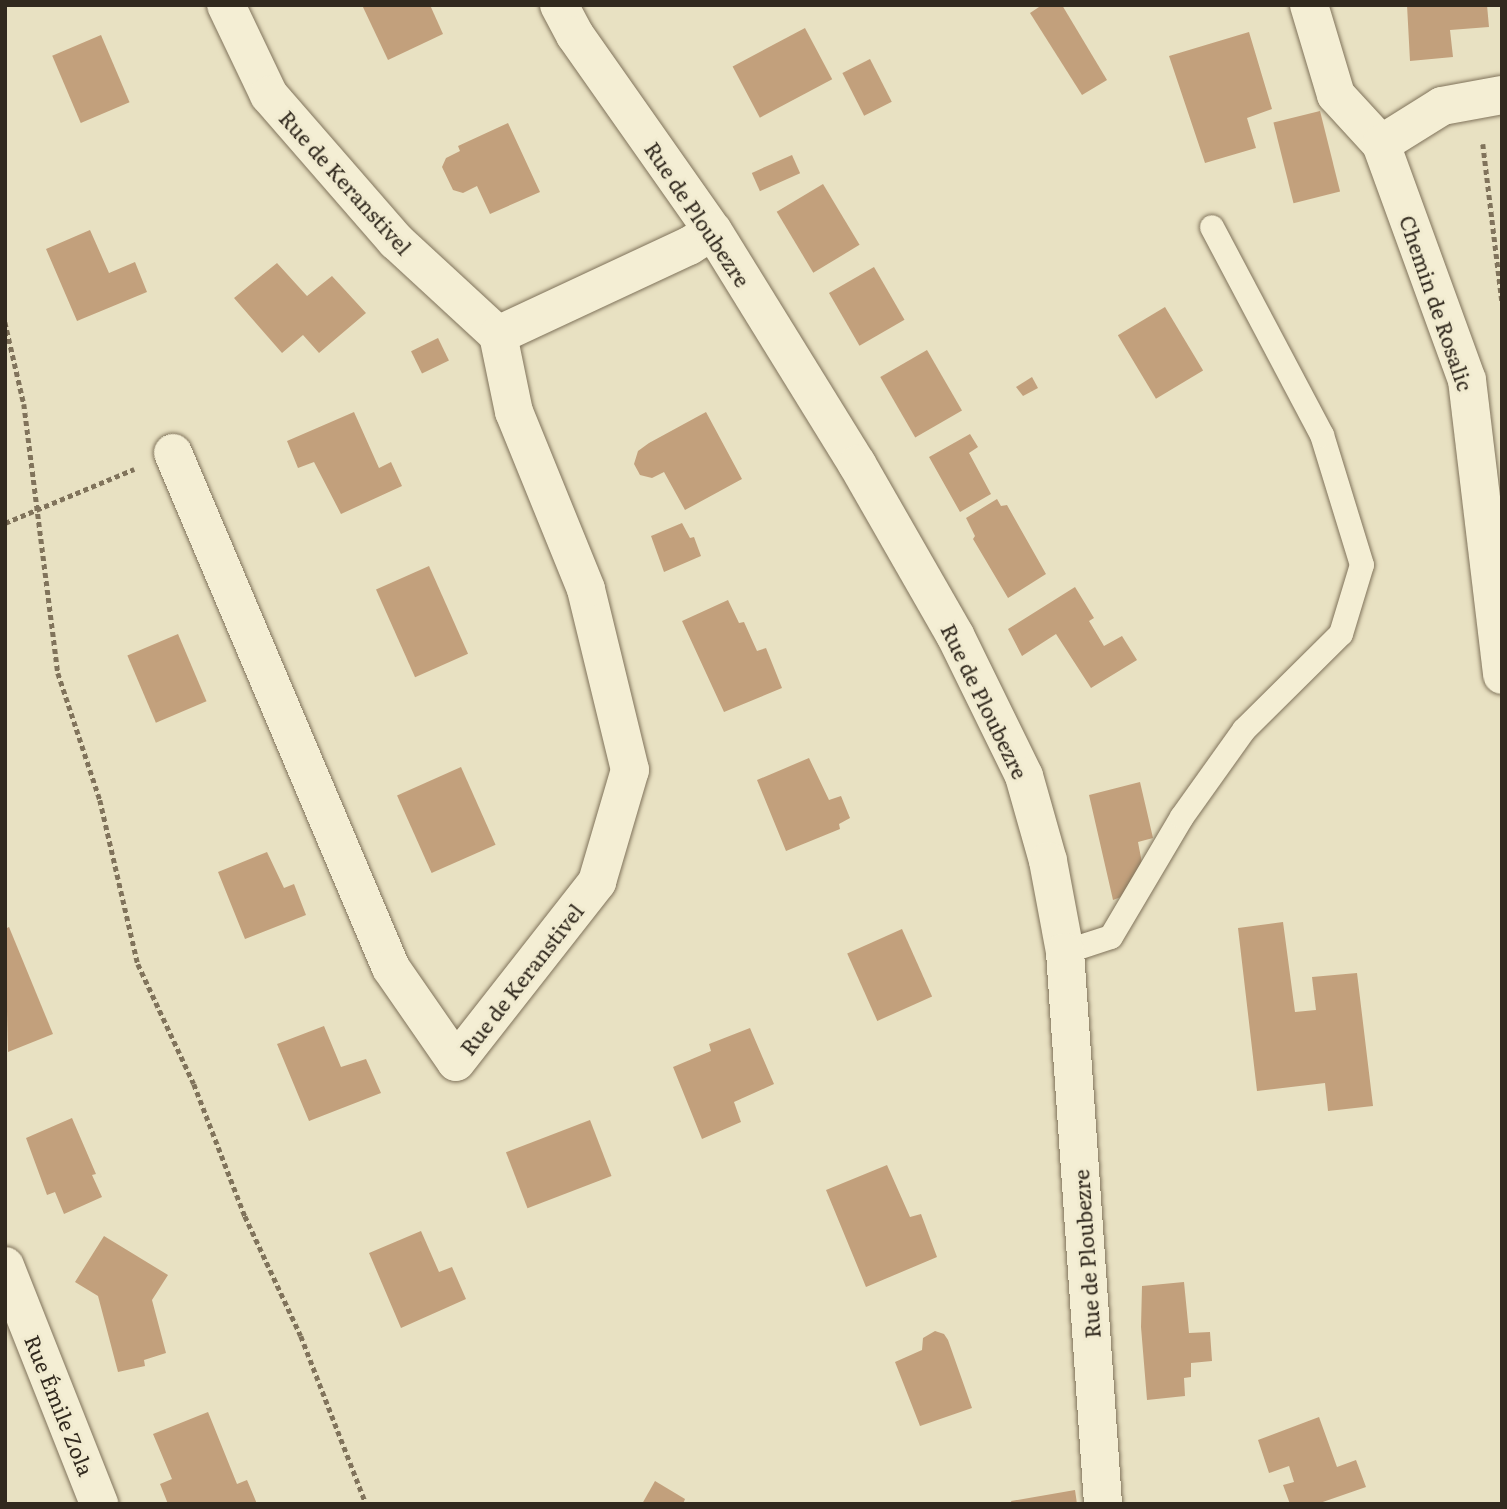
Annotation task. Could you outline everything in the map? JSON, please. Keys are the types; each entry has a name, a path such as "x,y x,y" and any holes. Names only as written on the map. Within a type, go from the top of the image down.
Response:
{"street":[{"name":"Rue de Keranstivel","path":"173,453 391,968 456,1062 597,882 630,770 586,589 514,412 498,335 396,241 269,95 226,5"},
{"name":"Rue de Ploubezre","path":"559,5 575,35 713,231 883,510 954,635 1024,776 1048,861 1065,951 1103,1504"},
{"name":"Chemin de Rosalic","path":"1309,5 1336,95 1381,144 1467,380 1502,675"},
{"path":"1381,144 1442,106 1490,97"},
{"path":"498,335 689,246 713,231"},
{"name":"Rue Émile Zola","path":"5,1266 99,1504"}],"lane":[{"path":"1065,951 1111,937 1182,817 1244,730 1341,634 1362,565 1322,435 1212,227"}],"path":[{"path":"1490,97 1502,301"},
{"path":"5,322 24,404 58,673 100,800 138,964 194,1084 245,1216 301,1336 366,1504"},
{"path":"5,523 173,453"}],"building":[{"path":"362,5 430,5 443,34 388,60"},
{"path":"1042,5 1062,5 1107,80 1082,95 1030,13"},
{"path":"1407,5 1487,5 1489,27 1450,30 1453,57 1410,61"},
{"path":"805,28 832,79 760,118 733,66"},
{"path":"1249,32 1272,109 1247,118 1256,148 1205,163 1169,56"},
{"path":"101,35 130,102 81,123 52,56"},
{"path":"870,59 892,102 864,116 842,73"},
{"path":"1320,111 1340,192 1294,203 1273,123"},
{"path":"508,123 540,192 490,214 477,186 463,193 453,190 442,167 446,158 460,151 458,146"},
{"path":"792,155 800,173 760,191 752,173"},
{"path":"823,184 860,245 813,273 777,212"},
{"path":"90,230 109,273 135,262 147,292 77,321 46,249"},
{"path":"277,263 307,296 332,276 366,313 319,353 303,335 282,353 234,298"},
{"path":"874,267 904,320 859,346 829,293"},
{"path":"1165,307 1203,370 1156,399 1118,335"},
{"path":"438,338 449,360 422,374 411,351"},
{"path":"927,350 962,411 915,438 880,377"},
{"path":"1032,377 1038,388 1023,396 1016,387"},
{"path":"354,412 379,468 391,462 402,486 341,514 314,462 298,468 287,441"},
{"path":"706,412 742,479 685,510 664,472 652,478 640,475 634,464 638,451 649,443"},
{"path":"970,434 978,447 969,453 991,494 960,512 929,457"},
{"path":"997,499 1001,506 1007,505 1046,574 1008,598 973,539 975,536 966,518"},
{"path":"682,523 690,538 694,537 701,556 664,572 651,536"},
{"path":"429,566 468,654 415,677 376,590"},
{"path":"1075,587 1094,618 1089,621 1104,646 1122,636 1137,660 1091,688 1056,634 1022,656 1008,629"},
{"path":"728,600 739,623 744,622 757,651 766,648 782,688 724,712 682,621"},
{"path":"178,634 207,701 156,723 127,655"},
{"path":"809,758 829,800 841,796 850,818 839,824 840,829 786,851 757,780"},
{"path":"461,767 496,845 432,873 397,795"},
{"path":"1140,782 1153,838 1138,842 1142,863 1137,891 1113,900 1089,795"},
{"path":"267,852 284,888 294,884 306,915 245,939 218,872"},
{"path":"1283,922 1295,1012 1316,1010 1312,977 1357,973 1373,1106 1328,1111 1325,1083 1257,1091 1238,928"},
{"path":"9,927 53,1034 8,1052 5,929"},
{"path":"902,929 932,997 877,1021 847,953"},
{"path":"324,1026 341,1067 366,1059 381,1093 309,1121 277,1044"},
{"path":"750,1028 774,1084 734,1102 741,1122 702,1139 673,1067 711,1051 709,1044"},
{"path":"72,1118 96,1174 92,1175 102,1197 64,1214 55,1192 47,1195 26,1138"},
{"path":"590,1120 612,1176 527,1208 506,1152"},
{"path":"887,1165 910,1217 921,1214 937,1257 866,1287 826,1190"},
{"path":"421,1231 439,1272 452,1267 466,1299 401,1328 369,1253"},
{"path":"104,1236 168,1275 152,1300 166,1353 144,1360 145,1366 118,1372 98,1296 75,1282"},
{"path":"1184,1282 1189,1333 1210,1332 1212,1361 1191,1363 1191,1377 1184,1378 1185,1396 1147,1400 1141,1327 1142,1286"},
{"path":"935,1331 944,1334 948,1340 972,1408 920,1426 895,1362 922,1350 923,1338"},
{"path":"208,1412 237,1484 247,1480 257,1504 168,1504 160,1484 172,1479 153,1434"},
{"path":"1319,1417 1337,1467 1356,1460 1366,1487 1317,1504 1290,1504 1283,1485 1294,1482 1289,1466 1269,1473 1258,1440"},
{"path":"655,1481 685,1499 683,1504 642,1504"},
{"path":"1075,1490 1077,1504 1012,1504 1011,1501"}]}
